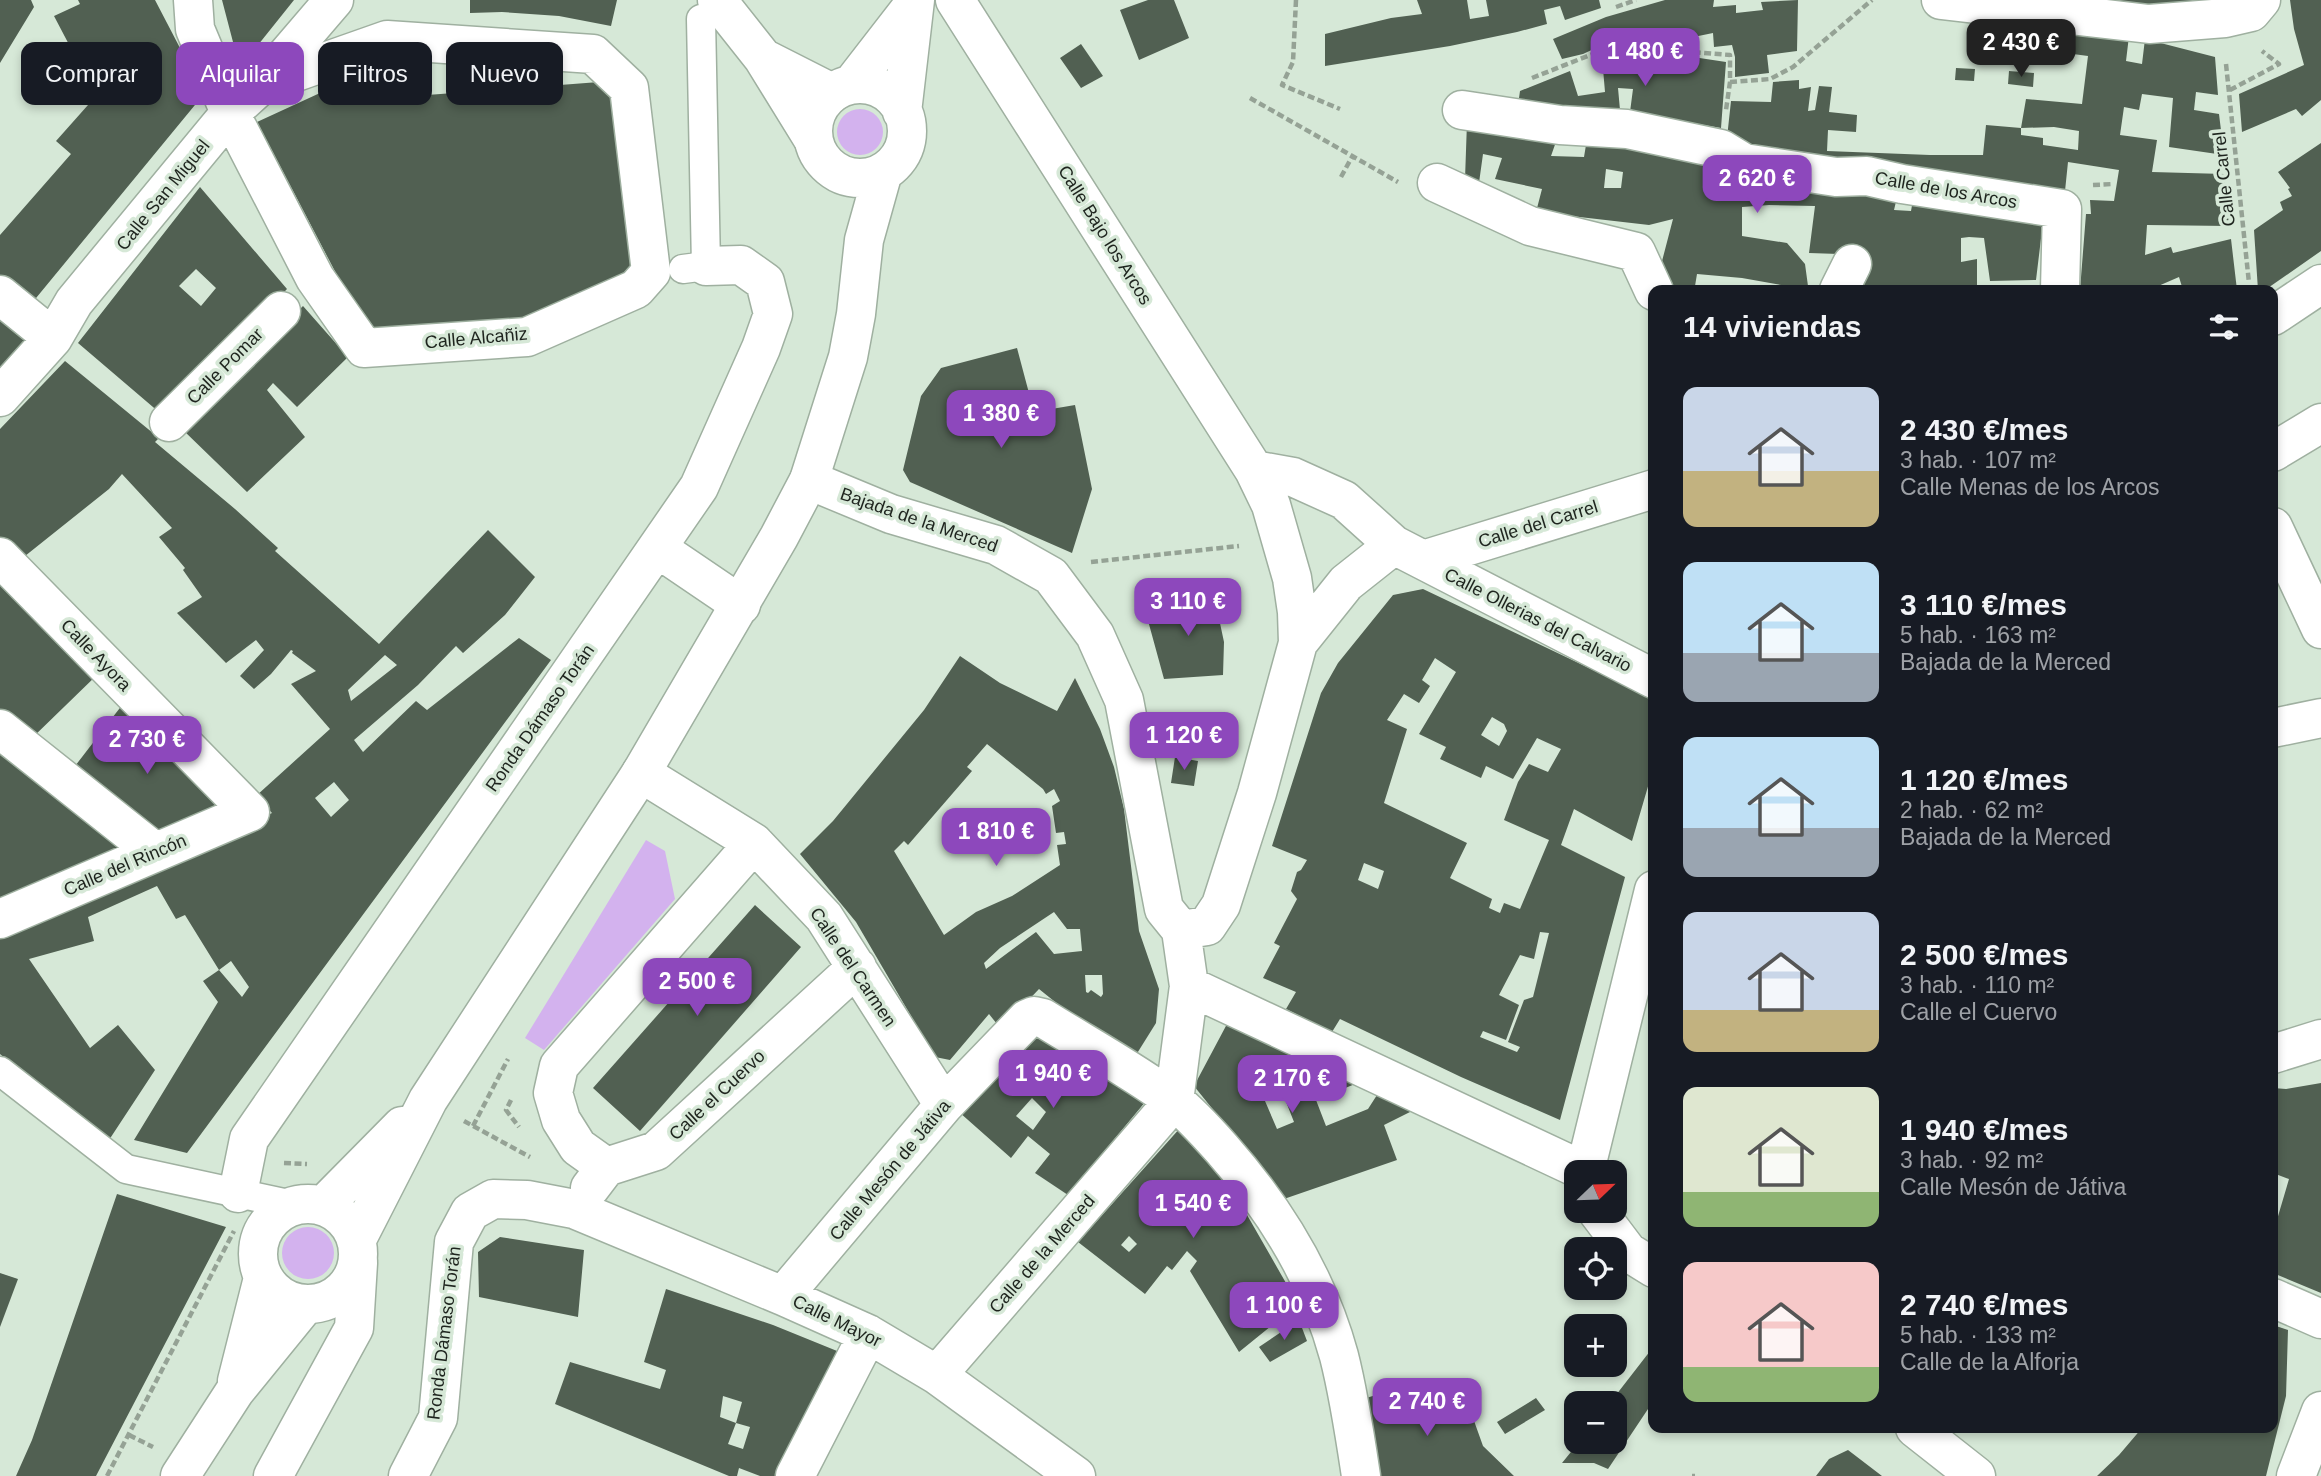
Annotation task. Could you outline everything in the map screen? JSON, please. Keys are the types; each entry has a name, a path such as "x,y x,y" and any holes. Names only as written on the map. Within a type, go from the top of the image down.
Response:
{"street":[{"name":"Calle San Miguel","path":"298,42 334,0"},
{"name":"Calle Bajo los Arcos","path":"955,0 1255,470 1271,506 1292,578 1298,643"},
{"path":"1941,0 2149,24 2225,18 2251,12 2261,0"},
{"path":"763,58 842,89 867,84 882,89 894,99 906,125 906,139 894,163 883,172 868,178 853,178 837,172 819,151 813,126 816,113 842,89 915,1"},
{"path":"902,112 915,1"},
{"path":"677,269 709,9"},
{"path":"709,9 763,58 841,189 864,240"},
{"name":"Calle Alcañiz","path":"187,10 230,113 296,296 364,348 527,337 677,269"},
{"path":"304,69 387,40 593,54 629,88 677,269"},
{"name":"Calle San Miguel","path":"0,397 53,338 74,302 239,105"},
{"name":"Calle de los Arcos","path":"1462,110 1560,125 1627,129 1721,149 1744,163 1836,177 1867,176 2062,209 2060,285"},
{"path":"180,1476 234,1391 329,1311 353,1278 357,1251 428,1100 641,773 741,605 809,480 848,357 856,314 864,240 883,172"},
{"path":"1449,189 1530,226 1636,252 1652,285"},
{"name":"Ronda Dámaso Torán","path":"238,1193 249,1139 699,487 761,348 773,314 765,282 741,265 677,269"},
{"path":"2278,313 2321,284"},
{"path":"0,295 53,338"},
{"name":"Calle Pomar","path":"169,422 296,296"},
{"path":"2278,449 2321,423"},
{"name":"Calle Ollerias del Calvario","path":"1255,470 1293,477 1344,500 1408,552 1648,677"},
{"name":"Bajada de la Merced","path":"809,480 891,514 996,545 1051,576 1095,635 1124,701 1164,909 1181,930"},
{"name":"Calle del Carrel","path":"1408,552 1648,491"},
{"path":"2288,545 2321,629"},
{"path":"657,548 741,605"},
{"path":"1362,1476 1338,1355 1311,1282 1292,1245 1248,1179 1206,1131 1174,1101 1189,986 1181,930 1207,926 1221,905 1257,793 1298,643 1346,583 1408,552"},
{"name":"Calle Ayora","path":"0,557 250,812"},
{"path":"2278,727 2321,718"},
{"path":"0,729 155,852"},
{"name":"Calle del Carmen","path":"641,773 754,843 824,917 944,1105"},
{"name":"Calle del Rincón","path":"0,919 250,812"},
{"path":"574,1209 606,1167 578,1147 561,1120 553,1093 559,1066 754,843"},
{"path":"1588,1160 1648,915"},
{"name":"Calle el Cuervo","path":"606,1167 656,1151 857,967"},
{"path":"1189,986 1564,1162"},
{"name":"Calle Mesón de Játiva","path":"783,1296 944,1105 1027,1019 1034,1016 1043,1018 1174,1101"},
{"path":"2278,1052 2321,1039"},
{"path":"0,1071 126,1169 338,1213 349,1225 357,1251"},
{"path":"329,1311 288,1301 274,1292 263,1278 257,1256 261,1234 280,1212 308,1205 428,1100"},
{"name":"Calle de la Merced","path":"937,1375 1174,1101"},
{"name":"Ronda Dámaso Torán","path":"408,1476 438,1419 454,1242 470,1212 492,1199 527,1200 574,1209"},
{"name":"Calle Mayor","path":"574,1209 868,1334 937,1375 1076,1476"},
{"path":"1606,1223 1628,1252 1648,1264"},
{"path":"234,1391 263,1278"},
{"path":"2278,1300 2321,1319"},
{"path":"273,1476 329,1311"},
{"path":"795,1476 868,1334"},
{"path":"2295,1476 2321,1411"},
{"path":"1921,1433 1976,1476"}],"path":[{"path":"1296,0 1293,62 1282,85 1340,109"},
{"path":"1616,7 1636,0"},
{"path":"1531,78 1613,46 1730,55 1730,82 1770,79 1793,66 1872,0"},
{"path":"2230,90 2279,64 2269,56"},
{"name":"Calle Carrel","path":"2227,64 2250,285"},
{"path":"1250,98 1382,174"},
{"path":"1341,177 1353,155"},
{"path":"1079,563 1212,549"},
{"path":"473,1126 535,1160"},
{"path":"107,1476 230,1240 238,1193"}],"shaded area":[{"path":"860,109 877,115 883,132 877,149 860,155 843,149 837,132 843,115"},
{"path":"646,840 665,851 675,899 544,1050 525,1038"},
{"path":"308,1227 318,1229 326,1235 332,1243 332,1263 326,1271 318,1277 308,1279 298,1277 290,1271 284,1263 282,1253 284,1243 290,1235 298,1229"}],"building":[{"path":"0,0 31,0 34,7 0,63"},
{"path":"78,0 155,0 177,42 176,105 195,105 27,309 0,286 0,235 71,154 56,141 88,105 162,105 162,42 68,42 54,16 80,4"},
{"path":"222,0 294,0 260,42 233,42"},
{"path":"470,0 617,0 611,26 559,16 470,13"},
{"path":"1148,0 1174,0 1189,38 1139,60 1120,10"},
{"path":"1417,0 1467,0 1470,19 1489,16 1486,0 1599,0 1601,8 1565,20 1560,6 1544,10 1547,24 1517,32 1450,46 1325,66 1325,34 1391,18 1422,14"},
{"path":"1665,0 1714,0 1713,7 1736,5 1736,13 1763,10 1761,2 1798,0 1797,51 1767,55 1769,73 1735,77 1732,45 1714,47 1713,33 1636,45 1635,41 1613,40 1583,54 1562,59 1553,39 1606,17"},
{"path":"2038,0 2192,0 2191,12"},
{"path":"2290,0 2321,0 2321,100 2302,116 2296,109 2242,132 2239,94 2304,65 2294,29"},
{"path":"2006,18 2129,36 2126,61 2142,64 2145,39 2215,57 2218,95 2196,92 2194,110 2219,114 2224,155 2169,147 2173,98 2142,94 2139,110 2124,107 2120,135 2157,140 2152,172 2224,174 2229,226 2147,225 2145,255 2171,247 2173,253 2231,239 2236,285 2181,285 2179,277 2161,285 2080,285 2086,214 2091,214 2090,200 2114,201 2119,170 2068,162 2065,191 1726,147 1731,101 1771,102 1773,82 1799,80 1799,89 1811,87 1808,111 1815,110 1819,86 1832,87 1829,112 1857,115 1856,132 1828,130 1827,151 1983,155 1986,125 2021,128 2026,99 2082,104 2088,56 2005,45","holes":["2054,127 2079,131 2078,150 2043,145 2043,138 2021,135 2021,128"]},
{"path":"1081,44 1103,76 1081,88 1060,58"},
{"path":"1609,53 1673,54 1726,62 1721,128 1630,112 1633,89 1618,88 1620,110 1518,105 1520,91 1570,71 1578,96 1605,92 1602,57"},
{"path":"1956,68 1975,69 1974,81 1955,80"},
{"path":"2009,71 2034,73 2033,87 2008,84"},
{"path":"599,82 616,98 633,271 525,321 380,335 363,325 257,122 294,105 304,105 304,100 318,94 318,105 432,105 432,95 446,94 446,105 563,105 563,85"},
{"path":"1467,122 1558,136 1551,156 1584,157 1587,139 1899,189 1894,210 1911,211 1913,200 2043,222 2036,280 1990,281 1984,238 1969,237 1961,238 1961,262 1977,259 1977,285 1852,285 1869,253 1860,250 1856,257 1840,248 1839,254 1809,253 1815,206 1742,207 1742,236 1787,243 1805,264 1808,285 1781,285 1697,274 1695,285 1668,285 1661,265 1673,219 1649,225 1536,212 1542,189 1495,179 1502,158 1483,154 1478,190 1465,179","holes":["1606,169 1623,172 1621,188 1604,188"]},
{"path":"2321,143 2321,251 2272,285 2258,285 2254,230 2283,210 2280,202 2292,196 2288,189 2290,188 2278,172"},
{"path":"200,187 287,289 238,340 160,413 78,343","holes":["196,269 216,288 201,306 179,286"]},
{"path":"303,306 348,357 297,407 273,383 267,390 305,437 247,492 183,430"},
{"path":"0,308 43,343 0,386"},
{"path":"1017,348 1034,412 1075,405 1092,489 1072,553 910,482 903,470 921,396 941,368"},
{"path":"65,361 159,438 155,442 235,509 278,548 275,551 379,644 488,530 535,577 505,615 463,653 456,646 418,685 354,740 363,752 416,701 427,710 519,638 551,660 187,1153 134,1140 218,1002 203,981 219,970 185,915 176,919 157,886 88,917 94,941 29,959 90,1048 118,1025 155,1070 109,1140 41,1090 0,1054 0,937 272,813 256,796 330,729 291,684 316,671 291,650 254,689 240,676 264,650 256,640 226,663 177,613 202,597 183,570 185,568 159,537 172,528 122,474 109,489 15,564 0,547 0,429","holes":["385,655 397,665 351,701 348,690","334,782 349,800 331,817 315,798","231,961 249,987 242,997 219,970"]},
{"path":"0,573 99,673 30,740 0,717"},
{"path":"1423,589 1648,696 1648,786 1632,841 1574,809 1561,845 1625,877 1560,1120 1461,1077 1340,1019 1332,1032 1286,1009 1296,992 1263,978 1280,946 1274,943 1297,899 1291,891 1297,872 1307,860 1272,846 1321,693 1338,663 1393,595","holes":["1435,658 1456,672 1419,734 1446,747 1440,759 1481,778 1486,766 1513,779 1537,738 1561,749 1548,772 1529,764 1518,782 1504,820 1549,840 1520,909 1504,903 1500,913 1489,908 1492,899 1450,878 1467,843 1384,803 1407,729 1387,720 1404,694 1419,703 1430,686 1422,680","1492,717 1504,724 1507,731 1499,746 1481,735","1364,863 1384,871 1378,889 1358,880","1540,932 1549,933 1533,997 1524,1000 1508,1042 1520,1047 1517,1052 1480,1037 1483,1031 1506,1040 1519,1005 1499,995 1520,955 1534,959"]},
{"path":"1214,595 1224,642 1223,675 1164,679 1144,606"},
{"path":"960,656 1000,683 1057,711 1075,678 1100,729 1114,767 1124,809 1139,931 1159,989 1156,1023 1131,1063 1039,989 1001,1029 989,1014 950,1060 935,1057 856,922 800,854 833,821 924,710","holes":["987,744 1046,794 1054,789 1060,801 1052,806 1056,833 1064,832 1066,844 1057,845 1060,865 1012,896 976,912 944,935 894,851 904,841 908,845 972,771 967,767","1054,912 1067,929 1080,929 1082,951 1054,954 1036,932 986,969 984,963 1000,948","1085,975 1102,975 1101,997 1091,990 1086,992"]},
{"path":"126,700 230,809 166,839 72,770"},
{"path":"0,754 122,848 0,904"},
{"path":"1175,757 1198,761 1194,786 1171,783"},
{"path":"755,905 801,947 640,1131 593,1088"},
{"path":"1227,1024 1355,1084 1316,1100 1326,1126 1368,1109 1377,1095 1412,1111 1384,1125 1397,1160 1281,1200 1264,1173 1194,1086","holes":["1283,1094 1294,1122 1277,1129 1265,1101"]},
{"path":"1045,1036 1146,1101 1068,1195 1035,1173 1050,1154 1028,1136 1011,1158 959,1112 1030,1040","holes":["1032,1098 1046,1112 1033,1130 1016,1116"]},
{"path":"2321,1083 2321,1293 2278,1275 2278,1216 2289,1179 2278,1175 2278,1088"},
{"path":"1181,1127 1235,1194 1298,1304 1239,1352 1190,1271 1197,1261 1187,1251 1172,1270 1167,1266 1145,1294 1078,1242","holes":["1194,1197 1207,1212 1194,1225 1180,1210","1129,1236 1137,1244 1129,1252 1121,1245"]},
{"path":"117,1194 226,1227 96,1476 16,1476 32,1440"},
{"path":"500,1237 584,1250 578,1317 479,1297 478,1252"},
{"path":"0,1273 18,1279 0,1327"},
{"path":"666,1289 773,1325 842,1353 786,1476 760,1476 739,1468 737,1476 729,1476 555,1404 570,1362 660,1389 666,1370 644,1362","holes":["723,1396 742,1402 736,1423 720,1417","736,1423 750,1427 743,1449 728,1444"]},
{"path":"1299,1320 1307,1341 1270,1362 1259,1347"},
{"path":"2278,1327 2288,1330 2286,1396 2278,1428"},
{"path":"1648,1354 1648,1409 1627,1440 1627,1391 1619,1391"},
{"path":"1405,1386 1412,1410 1463,1390 1483,1446 1514,1476 1377,1476 1363,1399"},
{"path":"1536,1398 1545,1410 1505,1434 1497,1422"},
{"path":"2138,1433 2277,1433 2266,1476 2097,1476"},
{"path":"1848,1450 1882,1476 1816,1476 1829,1459"},
{"path":"1569,1454 1618,1454 1608,1469 1594,1463 1562,1463"}]}
